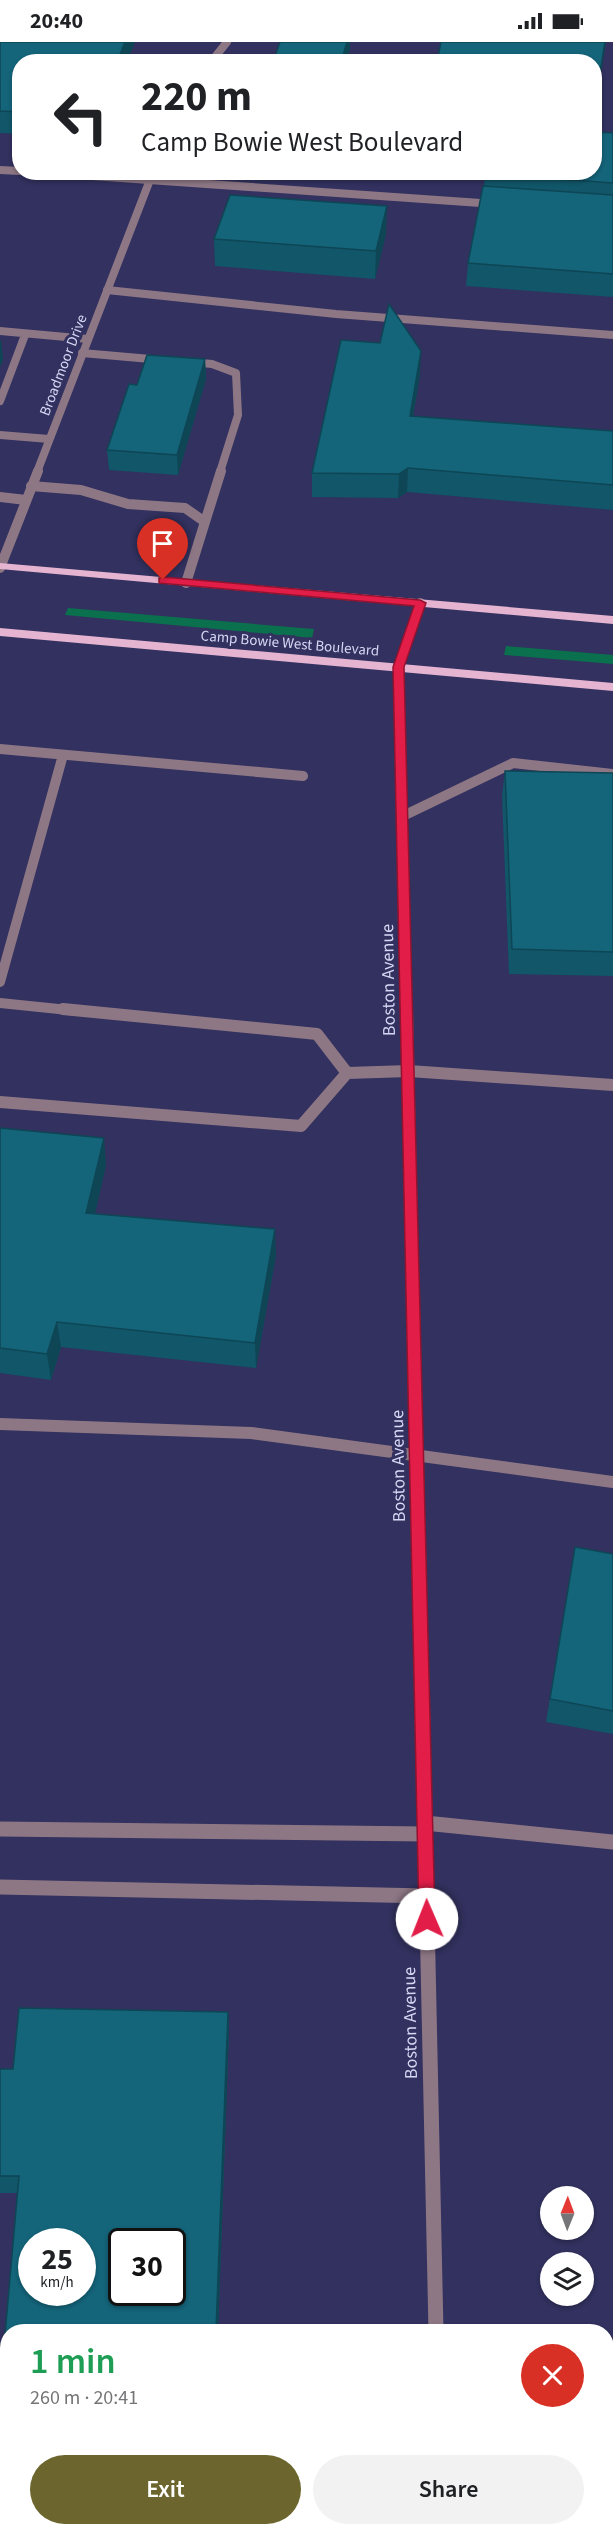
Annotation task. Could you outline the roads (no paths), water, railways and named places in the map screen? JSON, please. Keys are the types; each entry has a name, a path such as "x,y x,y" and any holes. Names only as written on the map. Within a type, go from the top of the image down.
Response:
{"main road":[{"path":"0,567 613,620"},
{"name":"Camp Bowie West Boulevard","path":"0,632 613,687"}],"street":[{"path":"217,54 227,42"},
{"name":"Broadmoor Drive","path":"0,567 150,180"},
{"path":"189,180 506,205"},
{"path":"107,290 336,314 613,335"},
{"path":"0,331 88,339"},
{"path":"0,401 25,335"},
{"path":"82,353 212,364 236,374 238,415 186,583"},
{"path":"0,435 50,439"},
{"path":"31,486 81,490 128,504 185,508 205,522"},
{"path":"0,497 26,500"},
{"name":"Boston Avenue","path":"420,603 399,667 436,2324"},
{"path":"0,749 303,776"},
{"path":"0,982 63,755"},
{"path":"404,816 513,763 613,774"},
{"path":"0,1003 317,1034 347,1073"},
{"path":"0,1102 301,1126 347,1073 409,1071 613,1085"},
{"path":"0,1424 251,1433 613,1482"},
{"path":"0,1829 425,1828 613,1842"},
{"path":"0,1887 427,1896"}]}
